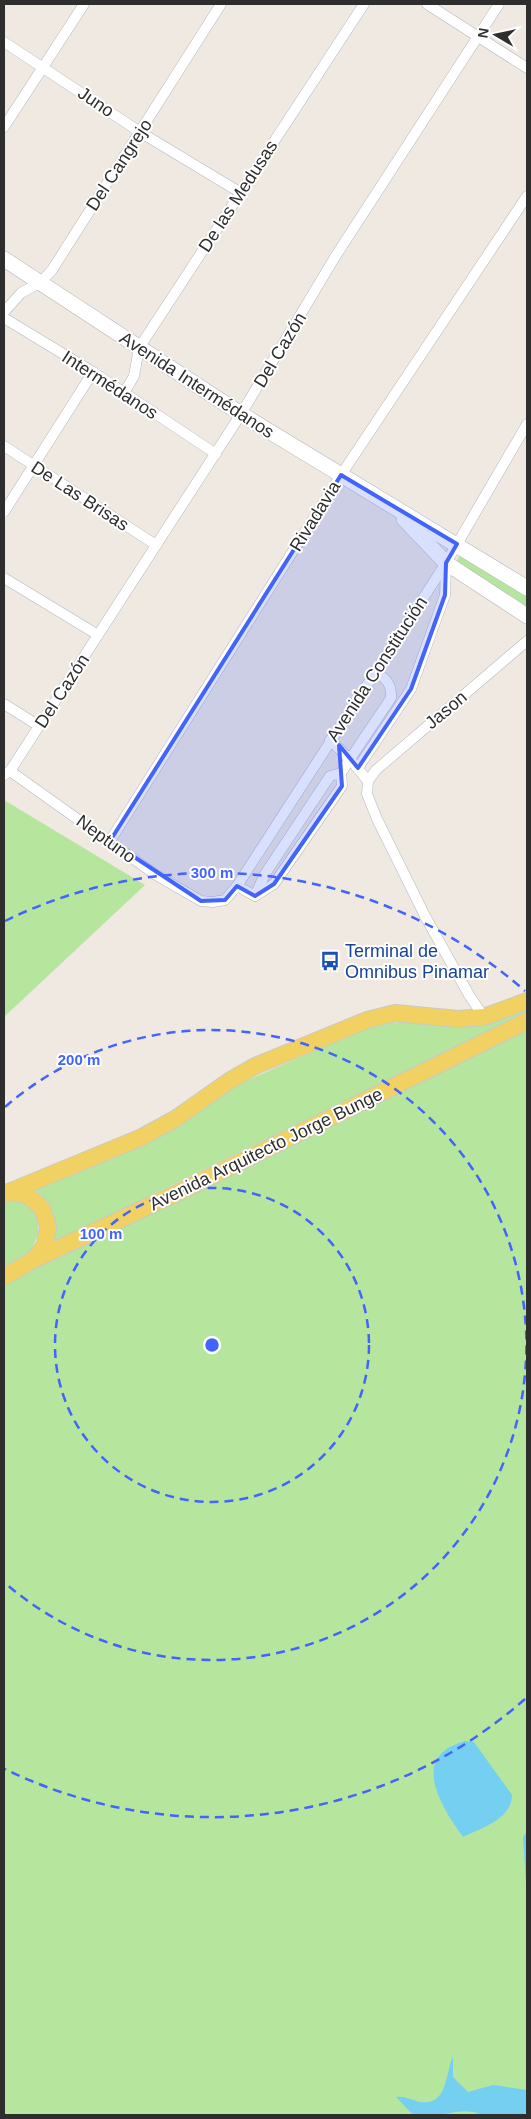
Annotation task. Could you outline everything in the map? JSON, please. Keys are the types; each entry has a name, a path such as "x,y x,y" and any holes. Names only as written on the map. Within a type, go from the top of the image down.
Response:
{"main road":[{"name":"Avenida Intermédanos","path":"4,259 241,414 527,588"},
{"name":"Avenida Intermédanos","path":"393,508 446,563 527,616"},
{"path":"6,1193 142,1137 255,1066 367,1020 395,1013 458,1019 484,1017 527,1001"},
{"name":"Avenida Arquitecto Jorge Bunge","path":"4,1276 33,1260 179,1192 527,1021"},
{"path":"6,1193 27,1196 42,1208 48,1226 45,1245 33,1260"}],"street":[{"path":"4,127 84,4"},
{"name":"Del Cangrejo","path":"4,312 8,305 22,293 41,282 52,270 221,4"},
{"name":"De las Medusas","path":"124,393 134,376 139,348 364,4"},
{"path":"427,4 527,68"},
{"name":"Del Cazón","path":"7,773 216,454 335,257 499,4"},
{"name":"Juno","path":"4,42 140,132 241,193"},
{"name":"Rivadavia","path":"110,841 341,475 527,196"},
{"name":"Intermédanos","path":"4,318 93,372 216,454"},
{"path":"4,512 93,372"},
{"name":"Avenida Constitución","path":"213,902 225,900 237,886 446,563 527,424"},
{"name":"De Las Brisas","path":"4,446 156,545"},
{"path":"358,768 411,689 445,595 446,563"},
{"path":"4,578 98,636"},
{"name":"Jason","path":"368,781 376,770 527,641"},
{"path":"255,896 274,884 342,786 341,773 391,698 392,688 388,681 375,671"},
{"path":"4,704 39,726"},
{"path":"330,740 350,758 368,781 367,794 381,828 425,916 468,995 484,1017"},
{"name":"Neptuno","path":"7,773 110,841 156,875 201,901 213,902"},
{"path":"255,896 265,874 330,776 341,773"},
{"path":"237,886 255,896"}],"highlighted area":[{"path":"341,475 457,544 446,563 445,595 411,689 358,768 339,745 342,786 274,884 255,896 237,886 225,900 201,901 110,841"}],"green space":[{"path":"459,556 463,556 527,597 527,608 457,561"},
{"path":"4,800 145,885 4,1017"},
{"path":"527,1007 527,1016 306,1120 51,1244 49,1207 41,1195 34,1189 234,1086 360,1031 389,1023"},
{"path":"527,1021 527,2115 4,2115 4,1281"},
{"path":"4,1200 23,1200 34,1211 38,1222 38,1235 28,1257 4,1270"}],"water":[{"path":"464,1741 474,1742 512,1795 511,1803 507,1810 495,1822 463,1837 438,1795 434,1772 436,1761 443,1752"},
{"path":"527,1831 527,1899 523,1837"},
{"path":"453,2056 453,2077 468,2092 493,2085 527,2090 527,2111 524,2115 482,2115 464,2111 413,2115 396,2097 420,2102 429,2102 436,2099 444,2087"}],"place":[{"name":"Terminal de Omnibus Pinamar","path":"330,961"}]}
